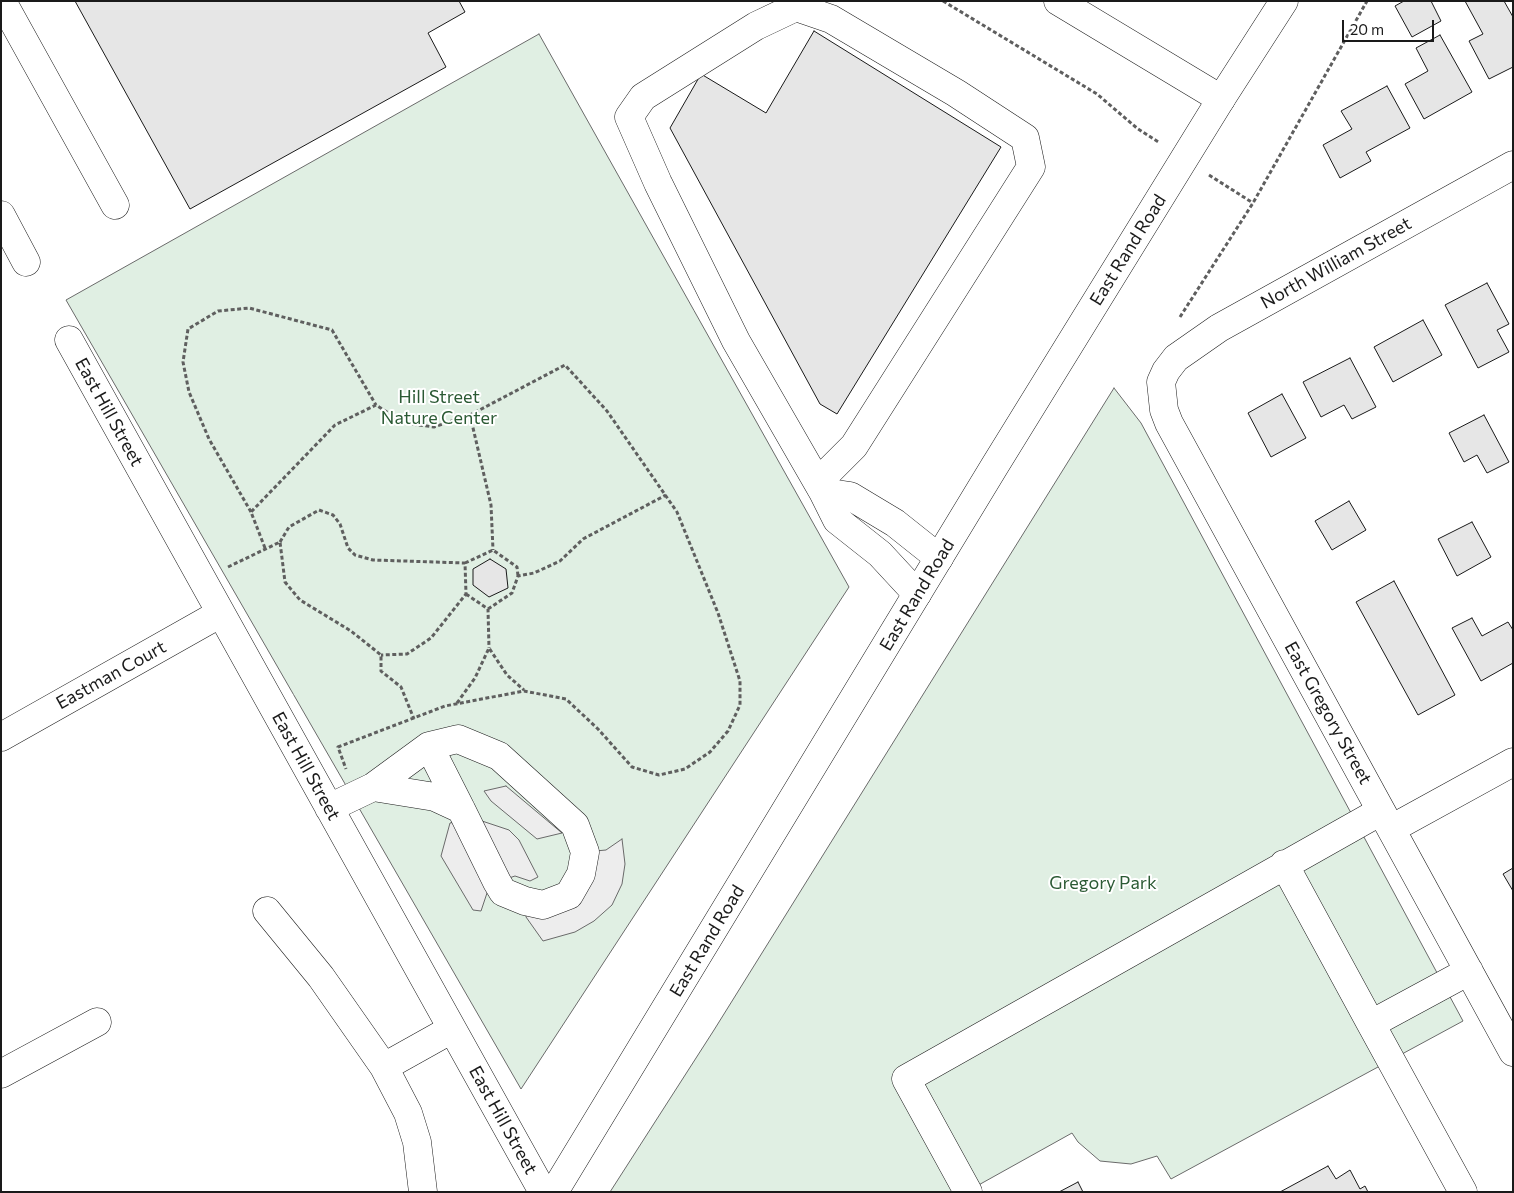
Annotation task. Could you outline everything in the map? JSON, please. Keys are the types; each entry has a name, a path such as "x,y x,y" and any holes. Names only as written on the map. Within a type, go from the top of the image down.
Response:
{"street":[{"path":"2,1 115,205"},
{"name":"East Rand Road","path":"554,1192 939,558 1221,99 1284,1"},
{"path":"1079,6 1221,99"},
{"path":"821,487 854,446 1031,167 1025,138 956,92 831,19 816,7 796,7 756,26 643,97 629,117 658,183 736,341 821,487 837,520 880,554 917,594"},
{"name":"North William Street","path":"1166,371 1176,358 1219,328 1513,166"},
{"path":"1,215 26,262"},
{"name":"East Hill Street","path":"69,340 543,1192"},
{"name":"East Gregory Street","path":"1166,371 1162,382 1162,396 1169,423 1513,1052"},
{"path":"821,487 850,496 894,523 939,558"},
{"name":"Eastman Court","path":"1,737 222,613"},
{"path":"329,808 365,791 429,746 458,739 499,756 575,825 585,852 581,874 569,895 544,905 526,902 503,892 429,746"},
{"path":"968,1192 906,1079 1284,864 1513,762"},
{"path":"365,791 435,796 461,809"},
{"path":"1284,864 1463,1192"},
{"path":"267,911 296,944 321,977 384,1067 408,1113 414,1135 422,1192"},
{"path":"1371,1024 1469,971"},
{"path":"1,1074 97,1022"},
{"path":"384,1067 452,1029"}],"path":[{"path":"943,1 1098,94 1138,129"},
{"path":"1190,347 1177,321 1253,203 1367,1"},
{"path":"265,548 251,512 209,439 189,392 184,362 188,329 218,311 249,308 332,330 376,405 404,423 434,427 470,416 565,365 607,411 677,512 714,604 740,681 740,705 728,731 710,752 685,769 659,775 632,767 598,729 566,699 524,691 457,704 338,746 365,791"},
{"path":"251,512 335,425 376,405"},
{"path":"470,416 491,505 493,550"},
{"path":"518,576 534,573 560,561 583,539 666,495"},
{"path":"203,580 280,542 289,527 319,510 333,516 340,524 348,548 354,555 373,560 465,563 493,550"},
{"path":"280,542 285,582 300,600 351,631 381,655 407,654 431,638 466,594 465,563"},
{"path":"488,609 512,593 518,576 516,567 493,550"},
{"path":"466,594 488,609"},
{"path":"457,704 475,678 488,648 488,609"},
{"path":"488,648 507,675 524,691"},
{"path":"381,655 381,671 401,687 414,718 429,746"}],"green space":[{"name":"Hill Street Nature Center","path":"539,34 849,587 521,1089 66,300"},
{"name":"Gregory Park","path":"1114,388 1141,423 1463,1021 1171,1179 1157,1156 1131,1164 1100,1161 1078,1142 1072,1133 966,1192 610,1192 714,1030"}],"shaded area":[{"path":"506,786 562,833 537,839 491,801 484,791"},
{"path":"466,820 482,821 509,830 519,840 538,877 530,881 515,876 497,882 487,893 481,911 473,910 441,856 450,823"},
{"path":"622,839 625,864 622,884 612,905 594,921 575,932 543,941 526,917 525,901 543,905 585,852 606,850"}],"building":[{"path":"75,1 459,1 465,12 428,33 446,67 190,209"},
{"path":"1404,1 1431,1 1441,21 1412,37 1395,6"},
{"path":"1465,1 1504,1 1513,17 1513,67 1489,79 1469,41 1483,34"},
{"path":"814,31 1001,147 837,414 820,404 670,128 701,74 766,113"},
{"path":"1440,35 1472,92 1424,119 1405,84 1428,71 1416,48"},
{"path":"1387,86 1410,128 1366,152 1371,161 1340,178 1323,145 1352,129 1341,111"},
{"path":"1487,283 1509,324 1497,330 1509,352 1478,368 1445,305"},
{"path":"1423,320 1442,355 1393,382 1374,347"},
{"path":"1350,358 1376,407 1352,419 1344,405 1321,417 1303,382"},
{"path":"1282,394 1306,438 1271,457 1248,413"},
{"path":"1484,415 1509,462 1487,473 1477,455 1464,462 1449,433"},
{"path":"1349,501 1366,530 1332,550 1315,521"},
{"path":"1472,522 1491,557 1457,576 1438,539"},
{"path":"490,559 506,569 508,588 489,597 473,585 473,569"},
{"path":"1394,581 1455,695 1418,715 1356,602"},
{"path":"1472,618 1482,636 1508,622 1513,630 1513,663 1481,681 1452,628"},
{"path":"1513,868 1513,891 1503,874"},
{"path":"1328,1166 1336,1179 1350,1170 1360,1189 1365,1186 1368,1192 1280,1192"},
{"path":"1078,1182 1083,1192 1059,1192"}]}
